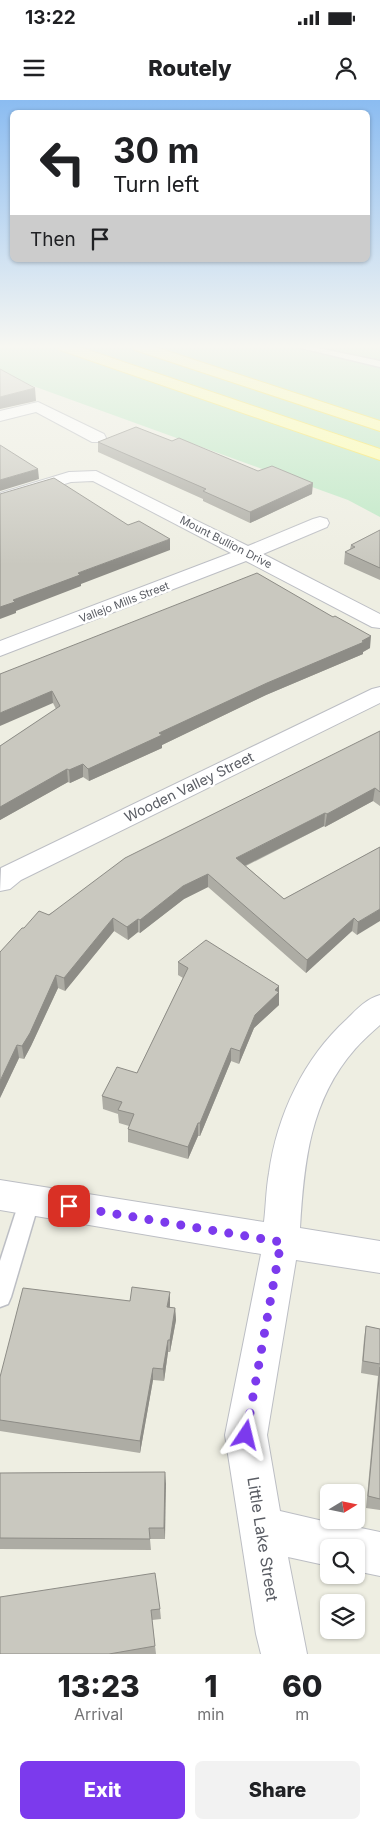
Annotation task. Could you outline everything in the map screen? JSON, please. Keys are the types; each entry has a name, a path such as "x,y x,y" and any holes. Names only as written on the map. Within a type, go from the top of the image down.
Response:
{"main road":[{"path":"277,420 380,455"},
{"path":"360,420 380,426"}],"street":[{"path":"62,420 98,438"},
{"name":"Mount Bullion Drive","path":"0,499 69,477 96,476 380,622"},
{"name":"Vallejo Mills Street","path":"0,649 220,565 246,552 320,523"},
{"name":"Wooden Valley Street","path":"0,882 11,874 380,694"},
{"name":"Little Lake Street","path":"284,1654 279,1634 246,1435 281,1242 286,1172 294,1134 306,1099 323,1068 344,1040 380,1006"},
{"path":"15,1197 380,1257"},
{"path":"262,1529 320,1542"},
{"path":"365,1551 380,1554"}],"lane":[{"path":"0,1297 15,1197"}],"green space":[{"path":"126,420 380,420 380,517 348,500"}],"building":[{"path":"136,427 172,441 179,438 258,471 272,466 313,483 250,512 203,491 206,489 98,442"},
{"path":"0,445 38,469 0,480"},
{"path":"54,478 128,525 139,521 170,539 78,573 80,575 13,600 15,602 0,607 0,494"},
{"path":"380,530 380,568 345,552 355,547 351,545"},
{"path":"257,573 333,617 335,616 371,636 362,641 364,642 267,683 159,733 162,735 88,769 83,764 69,770 67,769 0,807 0,746 60,706 52,691 0,713 0,674"},
{"path":"380,731 380,792 375,788 327,814 325,813 236,858 284,899 380,847 380,909 358,922 354,918 307,960 208,874 183,886 140,920 138,919 127,927 113,918 64,978 56,975 30,1033 22,1046 17,1045 0,1081 0,952 39,911 49,915 125,858"},
{"path":"206,940 279,986 275,990 279,992 255,1015 240,1051 231,1048 188,1147 128,1129 134,1114 118,1110 122,1102 102,1096 117,1067 137,1073 188,968 178,962"},
{"path":"132,1287 170,1292 167,1307 175,1308 163,1369 153,1368 140,1441 0,1420 0,1377 23,1288 130,1301"},
{"path":"366,1326 380,1329 380,1364 363,1361"},
{"path":"380,1367 380,1499 368,1496"},
{"path":"165,1472 164,1528 149,1528 150,1539 0,1538 0,1473"},
{"path":"155,1573 160,1609 151,1610 155,1646 109,1654 0,1654 0,1597"}],"route":[{"path":"69,1206 281,1242 246,1435"}]}
